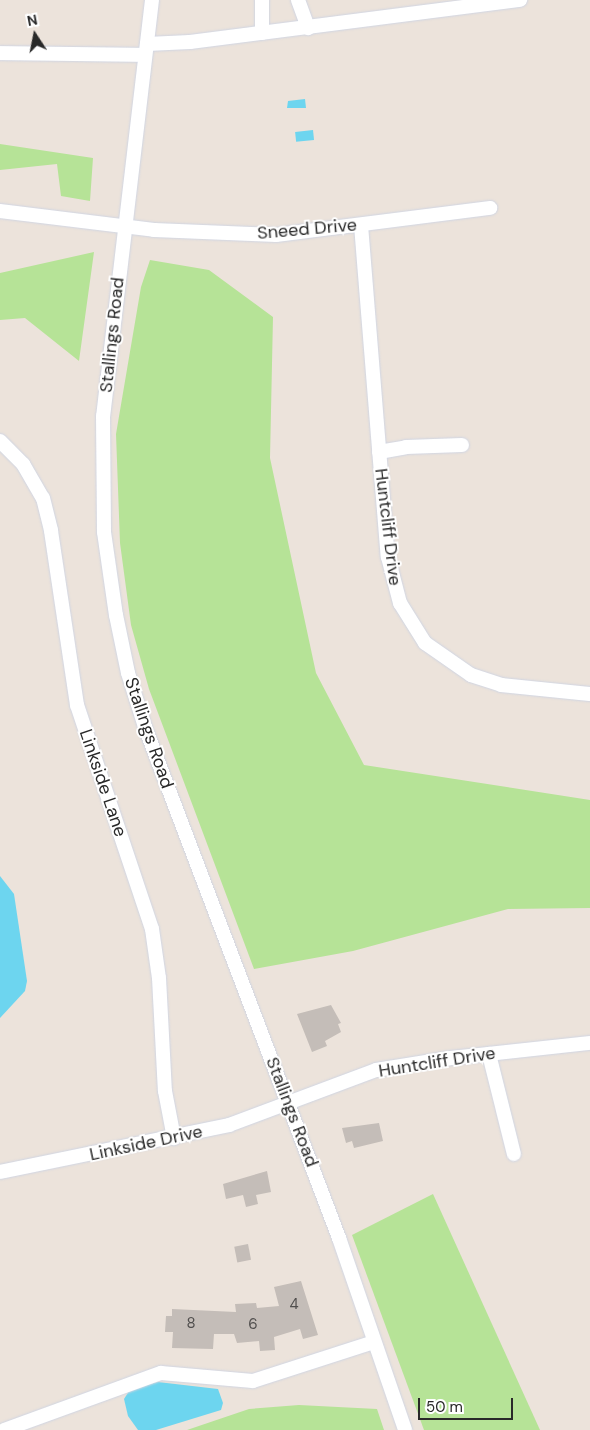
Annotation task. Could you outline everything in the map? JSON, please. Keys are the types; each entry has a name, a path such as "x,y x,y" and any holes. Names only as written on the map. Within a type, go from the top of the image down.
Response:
{"street":[{"name":"Stallings Road","path":"152,0 106,379 102,455 104,532 116,615 128,673 145,727 288,1102 405,1430"},
{"path":"262,0 262,33"},
{"path":"298,0 308,28"},
{"path":"0,53 146,50 520,0"},
{"name":"Sneed Drive","path":"0,211 124,226 276,235 490,208"},
{"name":"Huntcliff Drive","path":"361,225 390,572 400,603 425,643 457,668 483,680 515,687 590,694"},
{"name":"Linkside Lane","path":"0,441 23,464 43,498 51,531 77,705 152,929 159,978 165,1091 174,1138"},
{"path":"379,452 406,447 462,445"},
{"name":"Huntcliff Drive","path":"288,1102 376,1070 489,1054 590,1043"},
{"path":"489,1054 514,1154"},
{"name":"Linkside Drive","path":"0,1172 174,1138 229,1125 288,1102"},
{"path":"4,1430 161,1372 253,1381 374,1342"}],"green space":[{"path":"0,144 93,158 90,201 61,196 57,164 0,170"},
{"path":"94,252 79,361 25,318 0,320 0,273"},
{"path":"150,260 209,270 273,317 270,458 316,673 364,765 590,800 590,908 508,909 353,951 254,969 149,689 131,625 120,543 116,434 141,287"},
{"path":"433,1194 540,1430 424,1430 352,1235"},
{"path":"299,1405 377,1409 384,1430 187,1430 249,1409"}],"water":[{"path":"305,99 306,108 287,108 288,101"},
{"path":"313,130 314,140 296,142 295,132"},
{"path":"0,876 14,894 27,981 25,991 0,1018"},
{"path":"158,1382 218,1389 223,1403 221,1410 156,1430 138,1430 128,1416 124,1399 131,1388"}],"building":[{"path":"331,1005 341,1023 338,1024 341,1032 325,1041 327,1046 312,1052 297,1014"},
{"path":"379,1123 383,1141 354,1148 352,1141 346,1143 342,1128"},
{"path":"267,1171 271,1192 256,1195 258,1204 246,1207 243,1195 226,1199 223,1184"},
{"path":"248,1244 251,1260 237,1262 234,1247"},
{"path":"301,1281 318,1335 303,1339 300,1329 274,1337 275,1350 260,1351 259,1341 237,1343 234,1334 214,1334 213,1349 172,1348 173,1332 165,1332 166,1316 172,1316 172,1309 236,1312 235,1304 256,1303 257,1308 279,1306 274,1287"}]}
